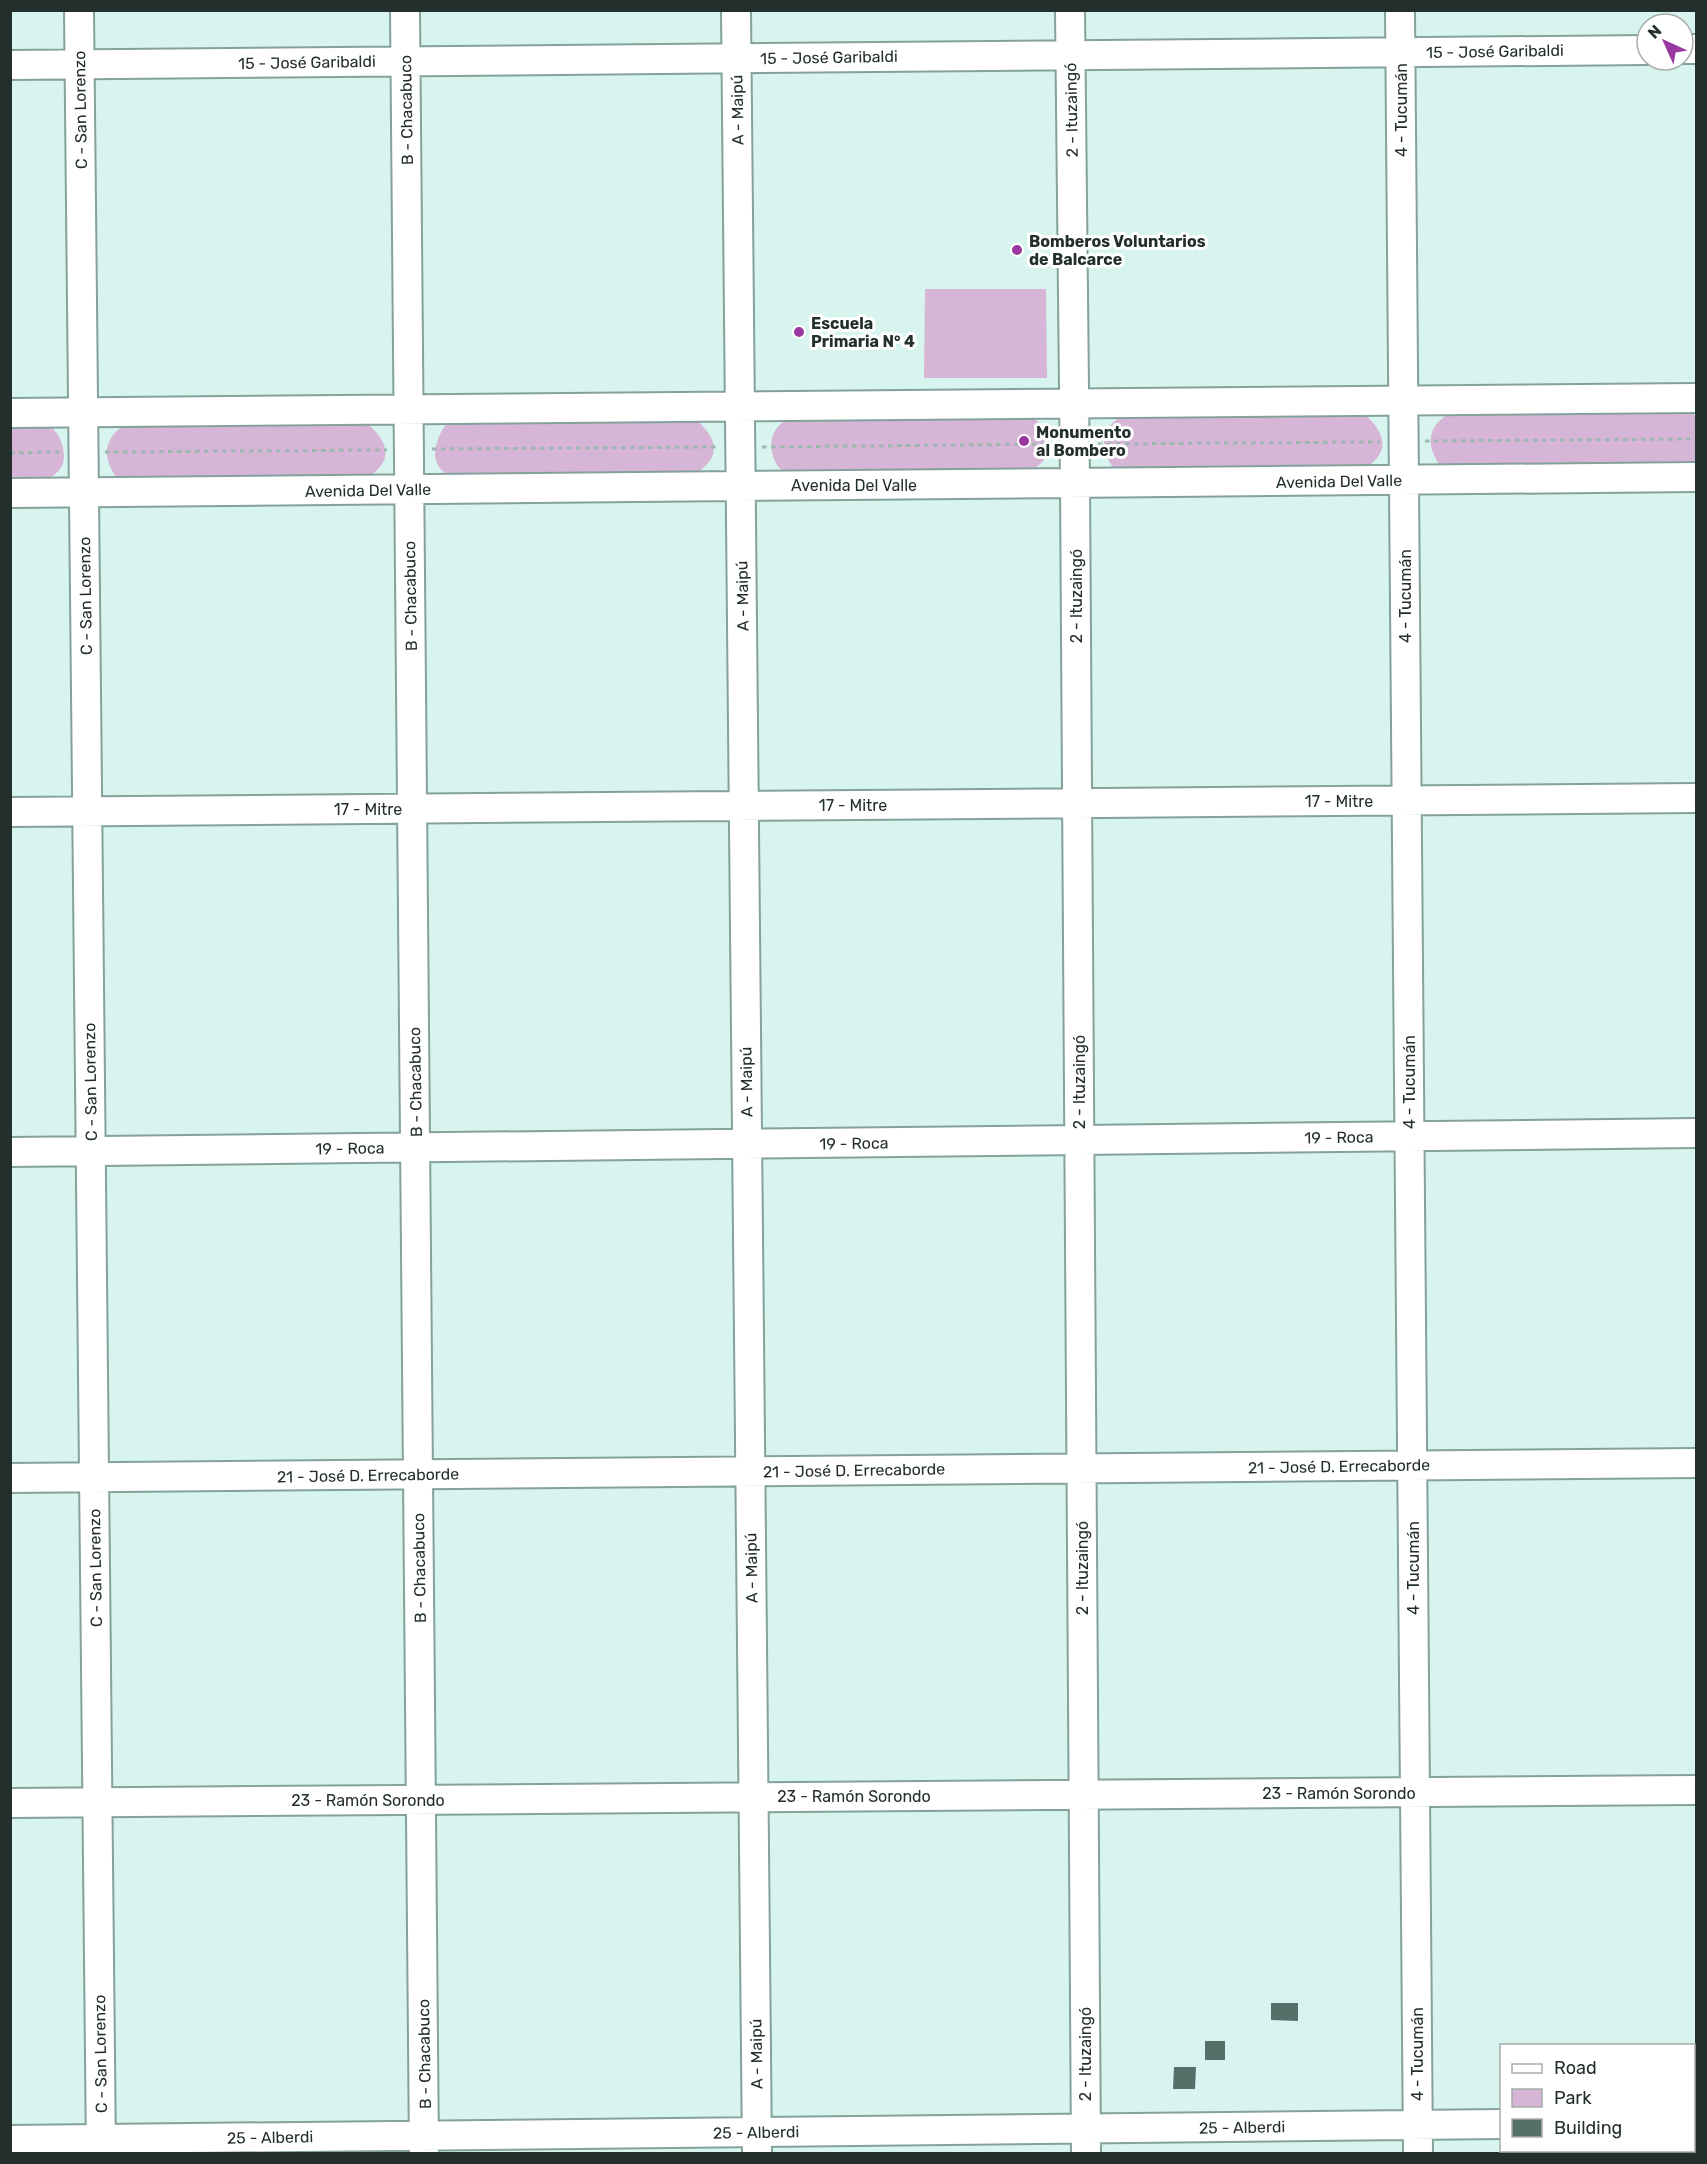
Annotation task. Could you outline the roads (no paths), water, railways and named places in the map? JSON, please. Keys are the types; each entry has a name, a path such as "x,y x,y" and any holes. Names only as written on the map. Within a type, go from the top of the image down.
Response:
{"street":[{"name":"C - San Lorenzo","path":"80,10 84,412 81,452 84,492 88,812 101,2146"},
{"name":"B - Chacabuco","path":"405,10 424,2144"},
{"name":"A - Maipú","path":"736,10 757,2143"},
{"name":"2 - Ituzaingó","path":"1070,10 1086,2141"},
{"name":"4 - Tucumán","path":"1400,10 1418,2154"},
{"name":"15 - José Garibaldi","path":"10,65 1635,50"},
{"path":"10,413 1696,398"},
{"path":"1359,480 1382,473 1396,459 1399,441 1394,421 1379,409 1361,401"},
{"path":"693,487 715,480 729,466 731,447 726,428 712,416 694,407"},
{"path":"454,489 435,480 421,468 416,449 419,430 432,417 455,409"},
{"path":"39,492 62,484 75,471 81,452 73,433 59,421 40,412"},
{"name":"Avenida Del Valle","path":"10,493 1696,477"},
{"name":"17 - Mitre","path":"10,812 1696,798"},
{"name":"19 - Roca","path":"10,1152 1696,1133"},
{"name":"21 - José D. Errecaborde","path":"10,1478 1696,1462"},
{"name":"23 - Ramón Sorondo","path":"10,1803 1696,1790"},
{"name":"25 - Alberdi","path":"10,2140 101,2146 1086,2141 1418,2125 1500,2124"}],"place":[{"name":"Bomberos Voluntarios de Balcarce","path":"1017,250"},
{"name":"Escuela Primaria N° 4","path":"799,332"},
{"name":"Monumento al Bombero","path":"1024,441"}]}
